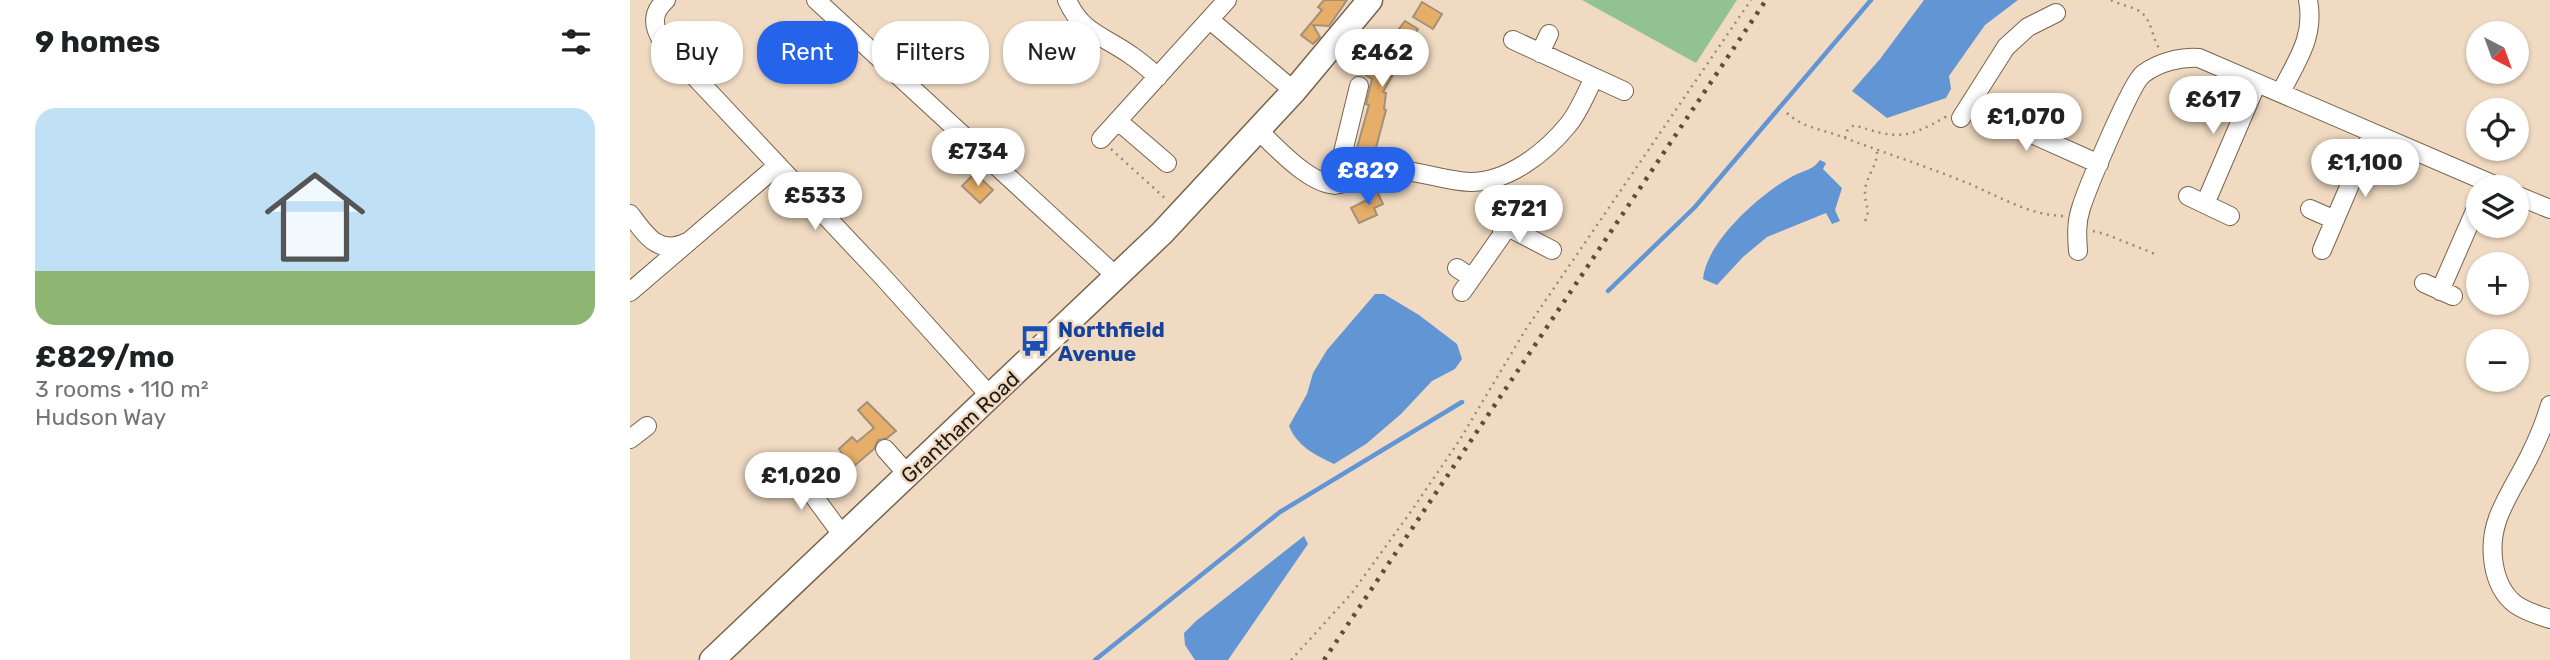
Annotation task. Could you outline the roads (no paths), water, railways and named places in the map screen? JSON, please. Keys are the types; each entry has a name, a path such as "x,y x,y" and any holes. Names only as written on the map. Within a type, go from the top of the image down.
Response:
{"highway":[{"name":"Grantham Road","path":"712,660 1117,277 1181,213 1294,91 1370,0"}],"street":[{"path":"666,0 654,14 654,25 664,44 882,276 990,397"},
{"path":"816,0 1117,277"},
{"path":"1067,0 1074,16 1100,38 1132,56 1158,77"},
{"path":"1101,139 1227,0"},
{"path":"2281,92 2309,35 2311,14 2308,0"},
{"path":"2056,13 2028,27 2006,47 1960,112 2099,163"},
{"path":"1210,20 1294,91"},
{"path":"1540,53 1549,34"},
{"path":"1513,40 1624,91"},
{"path":"2078,251 2077,229 2082,223 2099,163 2140,76 2171,60 2199,58 2466,175"},
{"path":"1258,130 1304,171 1319,181 1335,185 1378,170 1399,170 1449,180 1493,180 1520,166 1548,146 1570,123 1594,78"},
{"path":"2205,204 2257,83"},
{"path":"1335,185 1359,86"},
{"path":"1118,121 1167,163"},
{"path":"2322,250 2372,133"},
{"path":"630,292 778,165"},
{"path":"1463,279 1502,235 1493,180"},
{"path":"2188,196 2230,216"},
{"path":"2529,200 2550,209"},
{"path":"2310,209 2335,220"},
{"path":"630,214 657,244 678,247 690,241"},
{"path":"1502,224 1552,250"},
{"path":"2439,290 2466,230"},
{"path":"2550,405 2531,454 2497,520 2493,550 2494,566 2504,592 2514,603 2529,612 2550,619"},
{"path":"630,439 647,426"},
{"path":"885,449 908,475"},
{"path":"790,464 843,536"}],"water":[{"path":"1924,0 2018,0 1985,25 1949,76 1951,89 1946,98 1887,118 1852,91 1880,59"},
{"path":"1820,160 1826,163 1823,169 1842,188 1835,210 1840,221 1832,224 1826,213 1767,237 1743,257 1717,285 1703,279 1706,265 1714,250 1737,220 1766,194"},
{"path":"1375,294 1384,294 1419,315 1457,344 1462,359 1455,369 1432,381 1401,414 1366,444 1334,464 1302,444 1289,426 1307,394 1313,373 1327,350"},
{"path":"1304,536 1308,544 1228,660 1195,660 1185,645 1184,633"}],"waterway":[{"path":"1608,291 1695,207 1871,0"},
{"path":"1095,660 1280,512 1462,402"}],"railway":[{"path":"1324,660 1766,0"}],"place":[{"name":"Northfield Avenue","path":"1035,341"}]}
